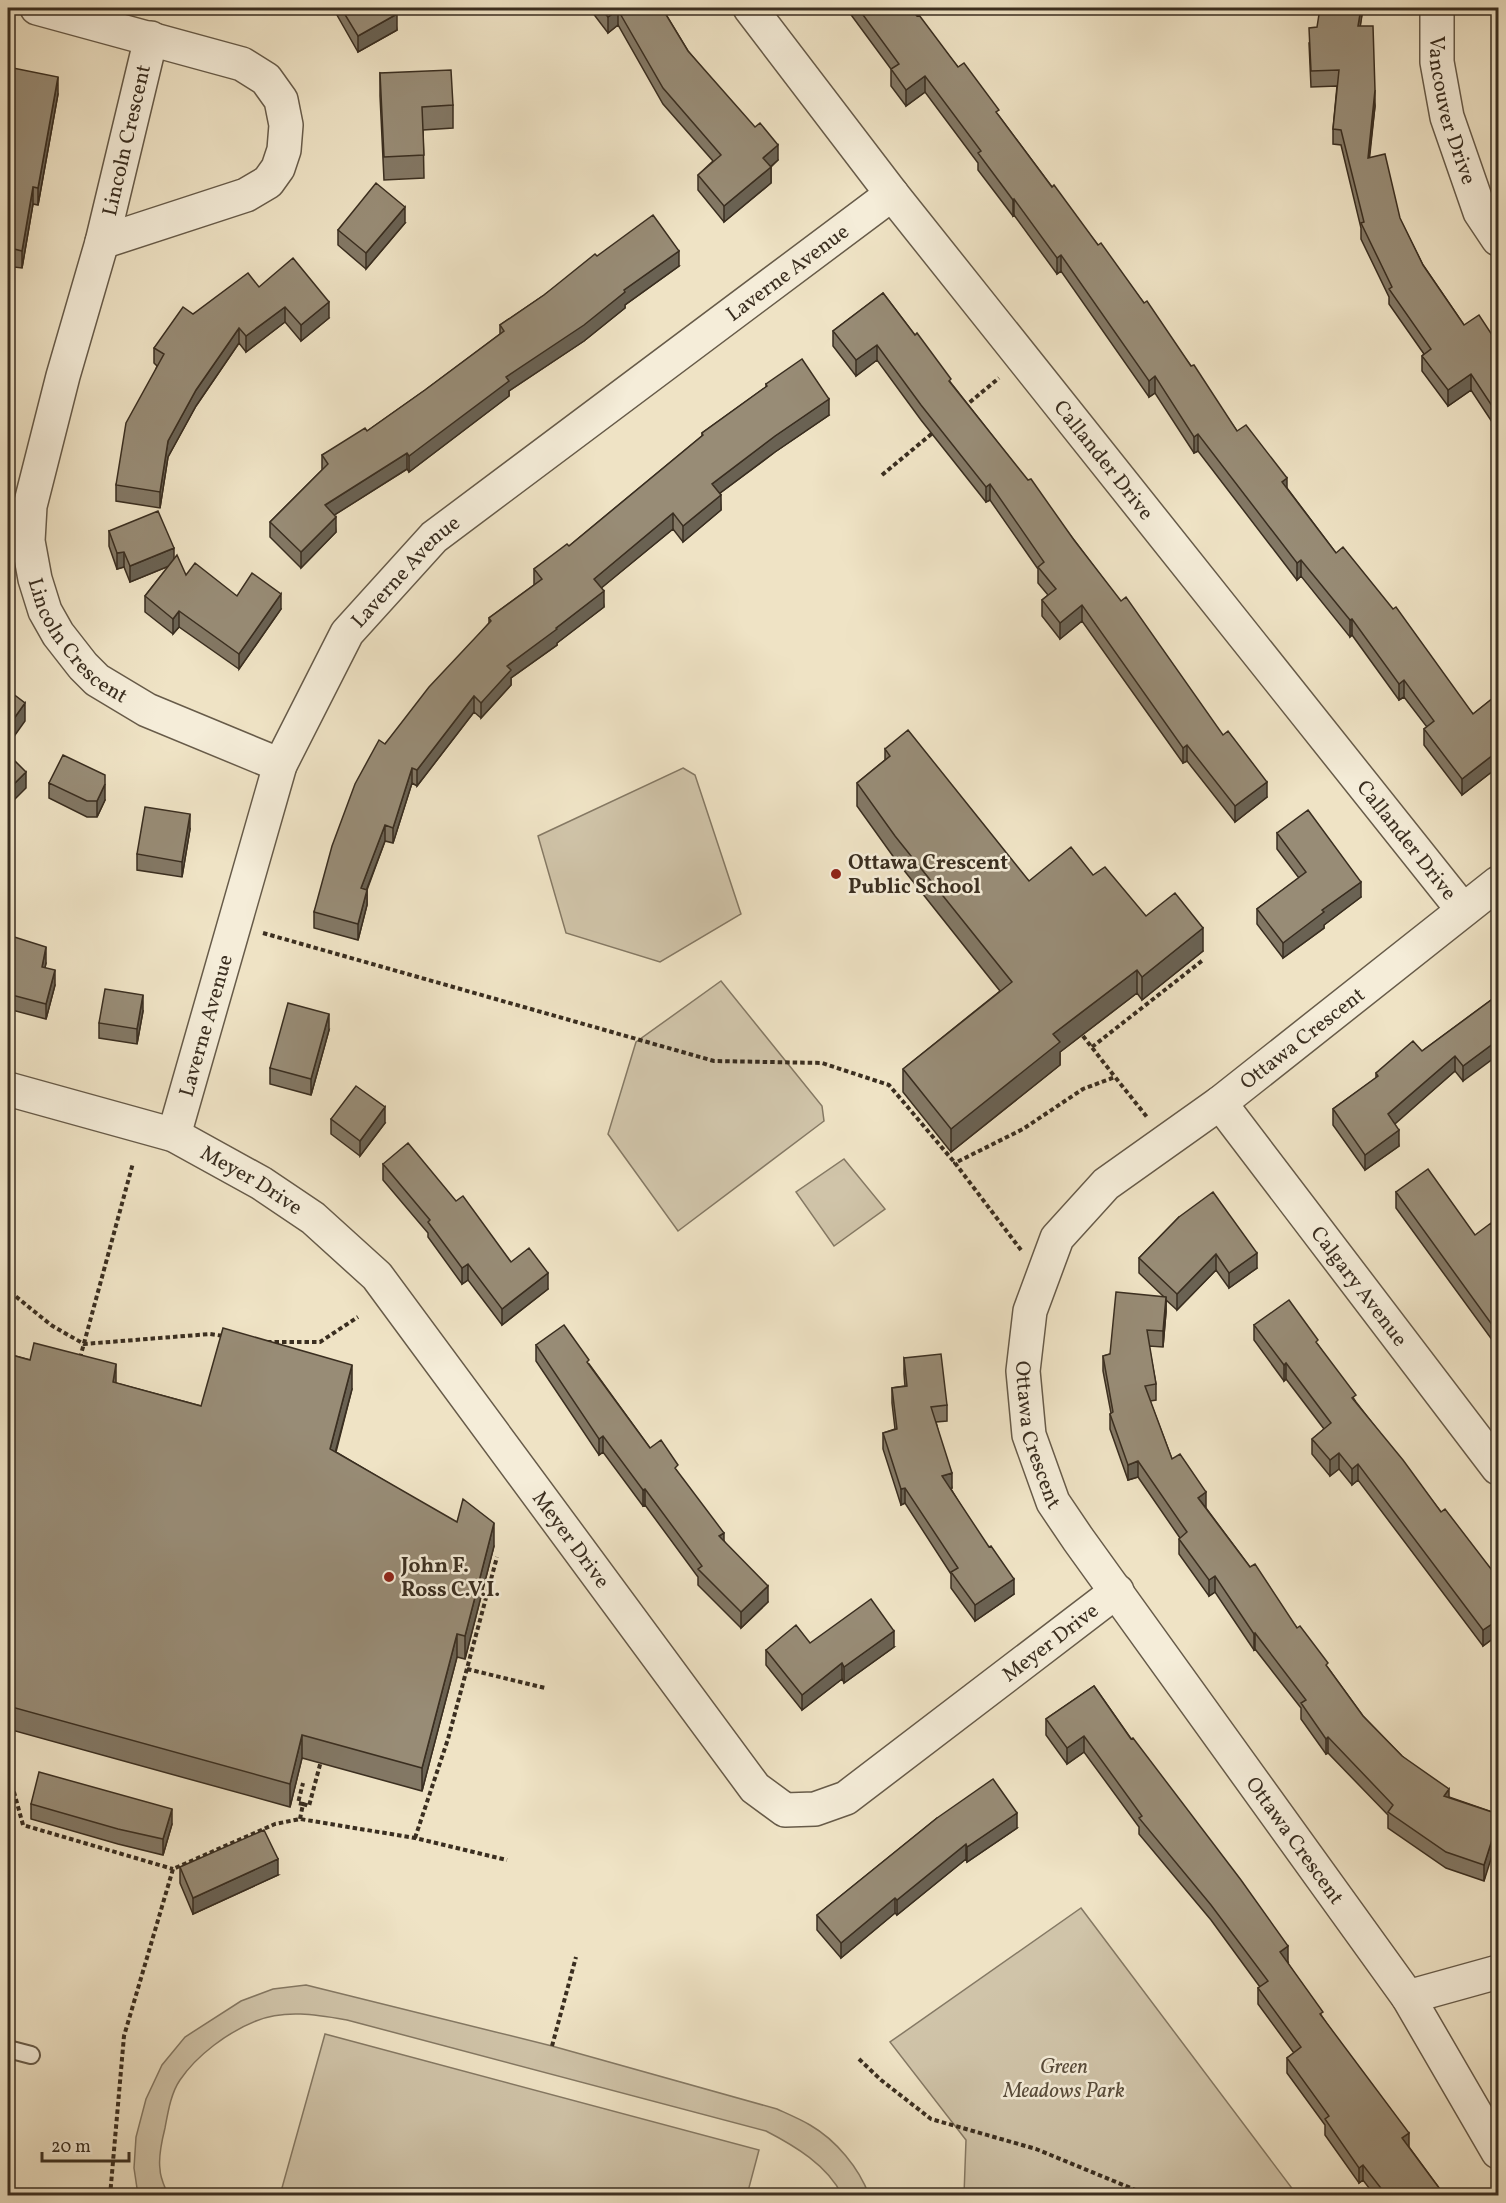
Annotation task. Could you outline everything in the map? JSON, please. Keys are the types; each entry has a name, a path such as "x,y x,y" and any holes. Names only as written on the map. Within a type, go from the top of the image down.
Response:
{"street":[{"name":"Lincoln Crescent","path":"37,8 242,64 266,79 281,100 286,125 284,150 278,168 268,182 246,195 102,242"},
{"name":"Callander Drive","path":"750,8 892,194 1463,910"},
{"name":"Vancouver Drive","path":"1437,8 1437,62 1446,117 1480,212 1498,239"},
{"name":"Lincoln Crescent","path":"151,38 102,242 63,376 30,506 28,541 35,579 45,611 62,640 97,680 147,710 280,765"},
{"name":"Laverne Avenue","path":"174,1135 280,765 347,633 434,537 892,194"},
{"name":"Ottawa Crescent","path":"1498,883 1220,1103 1106,1184 1057,1238 1030,1311 1023,1371 1029,1435 1053,1502 1408,1997 1498,2152"},
{"name":"Meyer Drive","path":"8,1089 174,1135 261,1183 313,1218 377,1276 755,1788 785,1810 815,1809 846,1798 1117,1592"},
{"name":"Calgary Avenue","path":"1220,1103 1498,1468"},
{"path":"1408,1997 1498,1972"}],"lane":[{"path":"8,2049 31,2055"}],"path":[{"path":"963,408 1023,358"},
{"path":"882,475 936,430"},
{"path":"262,933 714,1061 822,1063 889,1085 955,1163 1042,1277"},
{"path":"1092,1047 1203,960"},
{"path":"1083,1036 1167,1140"},
{"path":"955,1163 1023,1129 1083,1089 1115,1077"},
{"path":"79,1363 133,1163"},
{"path":"8,1284 14,1295 51,1325 84,1344 210,1334 232,1337"},
{"path":"265,1342 320,1342 358,1317"},
{"path":"415,1838 448,1739 497,1557"},
{"path":"467,1669 545,1688"},
{"path":"303,1783 298,1803 309,1806 323,1754"},
{"path":"8,1770 23,1825 173,1869 275,1824 300,1819 415,1838 507,1860"},
{"path":"300,1819 303,1804"},
{"path":"110,2196 124,2036 173,1869"},
{"path":"552,2046 576,1957"},
{"path":"859,2059 881,2080 932,2119 1036,2149 1150,2196"}],"green space":[{"path":"683,768 695,775 741,914 660,962 566,933 538,836"},
{"path":"721,981 822,1106 824,1121 678,1231 608,1134 636,1042"},
{"path":"844,1159 885,1209 834,1246 796,1192"},
{"name":"Green Meadows Park","path":"1081,1908 1297,2195 964,2195 966,2140 890,2042"},
{"path":"306,1985 552,2046 777,2109 806,2123 829,2138 853,2165 869,2195 842,2195 828,2174 809,2157 766,2131 347,2020 290,2014 267,2017 235,2031 204,2053 187,2071 172,2097 161,2148 160,2172 168,2195 138,2195 134,2168 136,2137 146,2099 162,2065 185,2037 241,2001 273,1989"},
{"path":"325,2034 759,2150 747,2195 280,2195"}],"building":[{"path":"341,8 393,8 397,14 358,36"},
{"path":"600,8 662,8 688,51 755,127 760,123 778,145 763,158 771,167 724,206 698,175 721,155 663,88 618,10 608,17"},
{"path":"858,8 910,8 917,16 919,15 958,67 964,63 999,110 996,112 1052,187 1054,185 1098,245 1101,243 1144,303 1147,301 1191,366 1194,365 1237,431 1246,425 1287,478 1282,482 1336,553 1343,547 1393,609 1396,607 1473,714 1498,694 1498,751 1462,779 1424,729 1434,721 1404,680 1399,684 1352,619 1350,620 1301,560 1297,563 1198,434 1194,437 1155,376 1149,381 1061,255 1057,258 978,153 981,151 925,76 906,90 891,69 899,64"},
{"path":"1320,8 1361,8 1358,26 1373,26 1375,90 1368,158 1385,154 1400,218 1423,265 1464,325 1479,315 1498,344 1498,415 1471,374 1448,390 1422,356 1431,349 1389,289 1392,287 1361,223 1364,222 1341,130 1333,129 1339,70 1311,71 1309,28 1317,27"},
{"path":"8,67 58,77 38,188 33,187 22,251 14,249 8,291 8,116 10,103 8,103"},
{"path":"451,70 453,105 422,107 424,155 384,157 380,73"},
{"path":"376,183 405,207 366,253 338,230"},
{"path":"653,215 679,251 624,290 625,292 584,325 506,377 509,381 409,456 407,453 325,505 336,517 301,552 270,522 328,464 322,455 365,428 367,431 425,390 504,331 500,325 544,295 595,254 597,256"},
{"path":"293,258 329,302 301,325 285,307 246,336 239,328 196,390 168,441 160,492 116,485 126,423 164,354 154,348 183,307 193,314 248,273 259,287"},
{"path":"883,293 915,335 917,333 951,379 949,381 1028,480 1031,479 1121,601 1126,597 1223,735 1228,731 1267,782 1235,806 1187,745 1183,748 1082,605 1060,623 1042,600 1056,589 1038,567 1044,562 990,484 986,487 877,345 856,360 833,331"},
{"path":"802,359 829,399 775,436 712,484 721,495 683,526 673,513 594,579 604,591 507,666 511,670 481,703 474,696 417,770 412,768 393,828 385,825 361,888 367,890 358,924 314,912 332,846 355,784 379,740 385,744 429,687 491,621 489,618 542,579 534,569 567,544 569,546 703,435 702,433"},
{"path":"158,511 174,548 130,566 124,552 117,553 109,531"},
{"path":"177,555 186,575 195,563 237,596 252,573 281,594 239,654 179,611 173,619 145,596"},
{"path":"8,690 25,703 8,727"},
{"path":"908,730 1029,881 1071,847 1093,875 1105,867 1146,916 1175,893 1203,928 1142,977 1137,970 1053,1034 1060,1042 951,1129 903,1069 1012,982 895,836 857,783 890,756 885,749"},
{"path":"8,754 26,772 8,790"},
{"path":"63,755 105,775 105,784 97,801 87,801 49,783"},
{"path":"145,807 190,814 182,862 137,854"},
{"path":"1308,810 1361,882 1322,910 1324,912 1283,943 1257,909 1306,872 1277,833"},
{"path":"8,935 46,947 42,967 55,970 46,1004 8,994"},
{"path":"105,989 143,995 137,1029 99,1023"},
{"path":"1498,995 1498,1040 1463,1066 1455,1056 1388,1114 1399,1130 1365,1155 1333,1109 1378,1076 1376,1073 1413,1041 1422,1051"},
{"path":"288,1003 329,1014 311,1079 270,1068"},
{"path":"356,1086 385,1107 360,1141 331,1119"},
{"path":"408,1143 456,1201 463,1196 511,1262 529,1248 548,1273 502,1309 468,1264 462,1268 428,1222 430,1220 383,1164"},
{"path":"1428,1169 1475,1235 1491,1223 1498,1234 1498,1333 1396,1192"},
{"path":"1213,1192 1257,1253 1229,1273 1216,1254 1177,1294 1139,1258 1179,1217"},
{"path":"1116,1292 1166,1297 1163,1331 1147,1330 1156,1384 1145,1386 1172,1459 1180,1454 1206,1492 1198,1498 1250,1567 1255,1564 1297,1628 1300,1626 1328,1663 1326,1665 1363,1716 1402,1756 1449,1789 1444,1796 1498,1814 1498,1821 1484,1865 1446,1852 1388,1812 1393,1805 1328,1737 1326,1739 1301,1703 1306,1700 1254,1634 1215,1576 1209,1580 1179,1539 1187,1532 1138,1461 1128,1465 1110,1414 1113,1412 1103,1356 1110,1354"},
{"path":"1289,1300 1318,1340 1316,1342 1356,1395 1352,1398 1403,1460 1441,1512 1445,1509 1491,1569 1498,1564 1498,1626 1495,1622 1483,1630 1358,1464 1352,1469 1339,1453 1330,1460 1312,1439 1331,1423 1254,1325"},
{"path":"564,1325 589,1360 587,1362 650,1448 661,1440 678,1465 675,1468 724,1533 719,1536 768,1586 741,1612 698,1569 702,1566 603,1436 599,1439 536,1345"},
{"name":"John F. Ross C.V.I.","path":"223,1328 352,1365 330,1449 457,1522 463,1499 494,1523 465,1636 457,1634 422,1768 302,1735 290,1784 8,1706 8,1354 30,1360 34,1343 116,1364 113,1382 201,1406"},
{"path":"941,1354 947,1405 931,1407 952,1473 942,1476 989,1547 991,1546 1014,1579 975,1605 951,1572 958,1568 905,1488 901,1489 883,1433 897,1429 892,1388 907,1386 904,1358"},
{"path":"871,1599 894,1631 844,1667 842,1663 802,1695 766,1650 796,1625 810,1643"},
{"path":"1094,1686 1131,1739 1133,1738 1241,1880 1288,1946 1280,1952 1323,2012 1320,2014 1409,2133 1402,2138 1445,2196 1387,2196 1363,2165 1359,2168 1325,2119 1329,2116 1287,2058 1301,2047 1258,1988 1268,1981 1211,1905 1139,1818 1142,1816 1084,1736 1067,1748 1046,1719"},
{"path":"39,1772 172,1809 163,1839 118,1829 31,1804"},
{"path":"993,1779 1017,1813 967,1847 966,1844 841,1943 817,1915 937,1818"},
{"path":"264,1830 278,1859 193,1898 180,1867"}],"place":[{"name":"Ottawa Crescent Public School","path":"836,874"},
{"name":"John F. Ross C.V.I.","path":"389,1577"}]}
